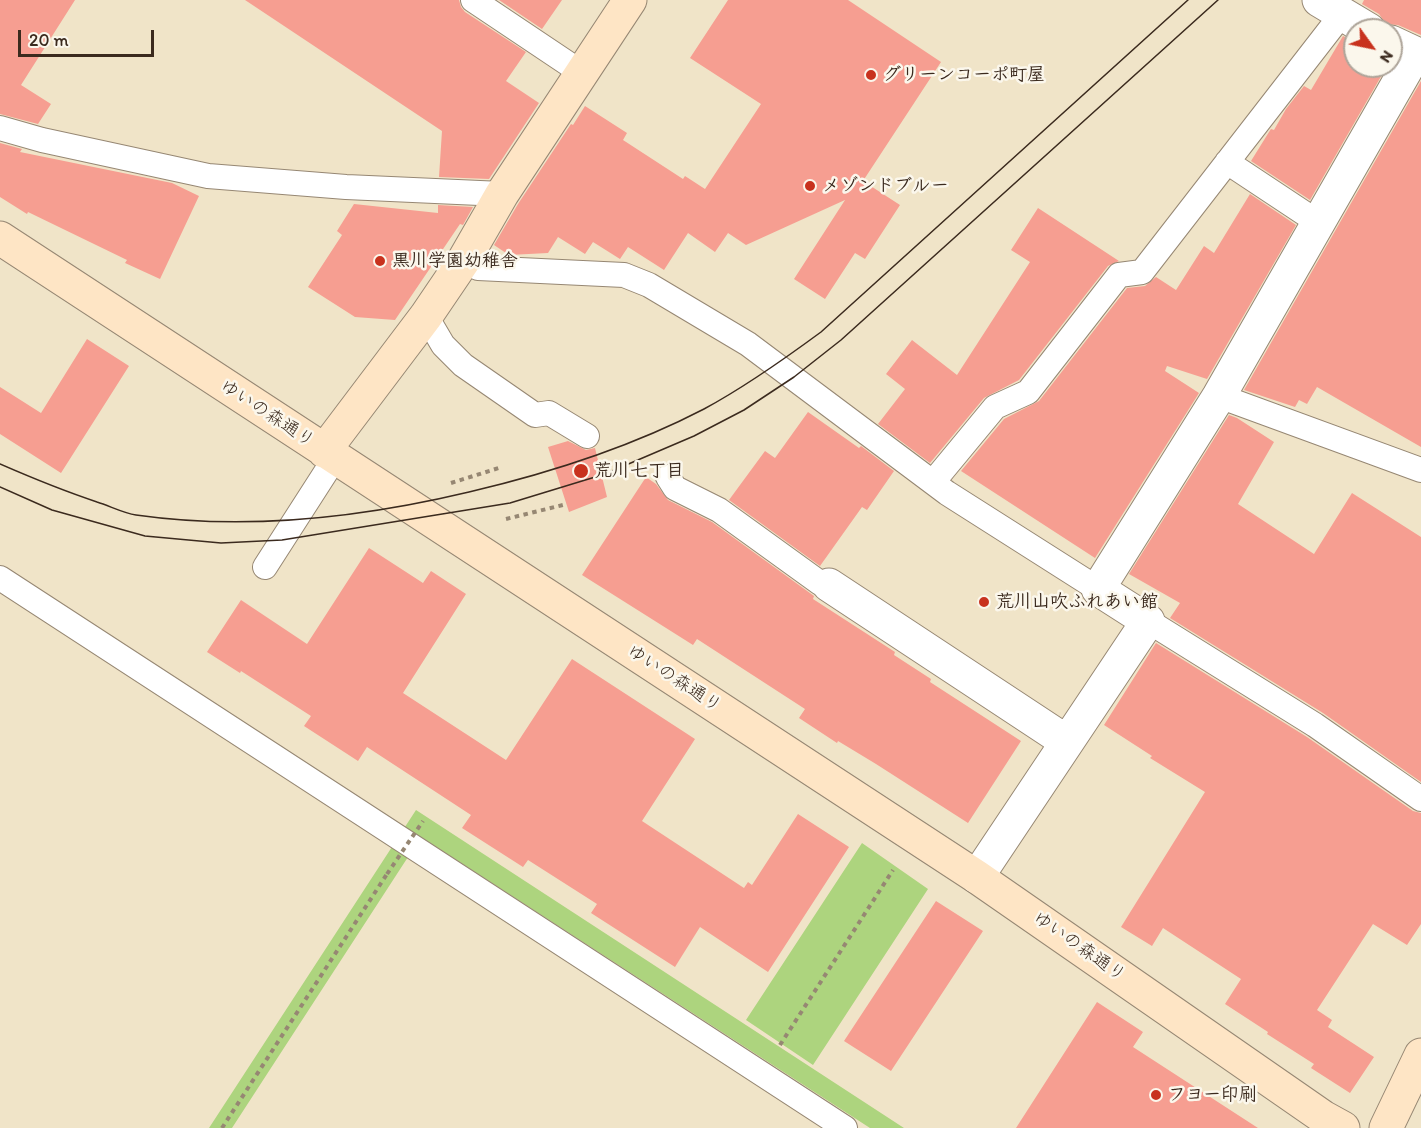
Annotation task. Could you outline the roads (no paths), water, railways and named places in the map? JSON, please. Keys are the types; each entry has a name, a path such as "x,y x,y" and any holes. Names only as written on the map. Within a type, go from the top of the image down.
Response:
{"street":[{"path":"329,454 464,260 502,194 630,0"},
{"path":"977,877 1148,621 1098,589 1219,396 1319,223 1409,51"},
{"name":"ゆいの森通り","path":"0,238 977,877 1323,1117 1343,1128"},
{"path":"829,585 1067,742"},
{"path":"1386,1128 1421,1055"}],"lane":[{"path":"473,0 582,73"},
{"path":"933,482 995,407 1028,392 1119,275 1142,272 1344,15"},
{"path":"0,128 42,140 208,176 346,188 502,194"},
{"path":"1227,162 1319,223"},
{"path":"464,260 478,268 624,275 649,285 748,344 933,482 1098,589"},
{"path":"426,316 443,345 463,364 536,414 549,412 587,436"},
{"path":"1219,396 1421,470"},
{"path":"265,567 329,454"},
{"path":"668,477 675,488 719,510 820,583 829,585"},
{"path":"0,578 845,1128"},
{"path":"1148,621 1315,724 1421,799"}],"tram line":[{"path":"0,464 60,489 131,514 178,520 262,522 387,509 469,492 589,458 647,436 719,401 764,373 821,332 1188,0"},
{"path":"0,487 52,510 145,536 221,543 282,540 510,503 605,474 694,436 744,410 794,377 841,340 1218,0"}],"place":[{"name":"グリーンコーポ町屋","path":"871,75"},
{"name":"メゾンドブルー","path":"810,186"},
{"name":"黒川学園幼稚舎","path":"380,261"},
{"name":"荒川七丁目","path":"581,471"},
{"name":"荒川山吹ふれあい館","path":"984,602"},
{"name":"フヨー印刷","path":"1156,1095"}]}
